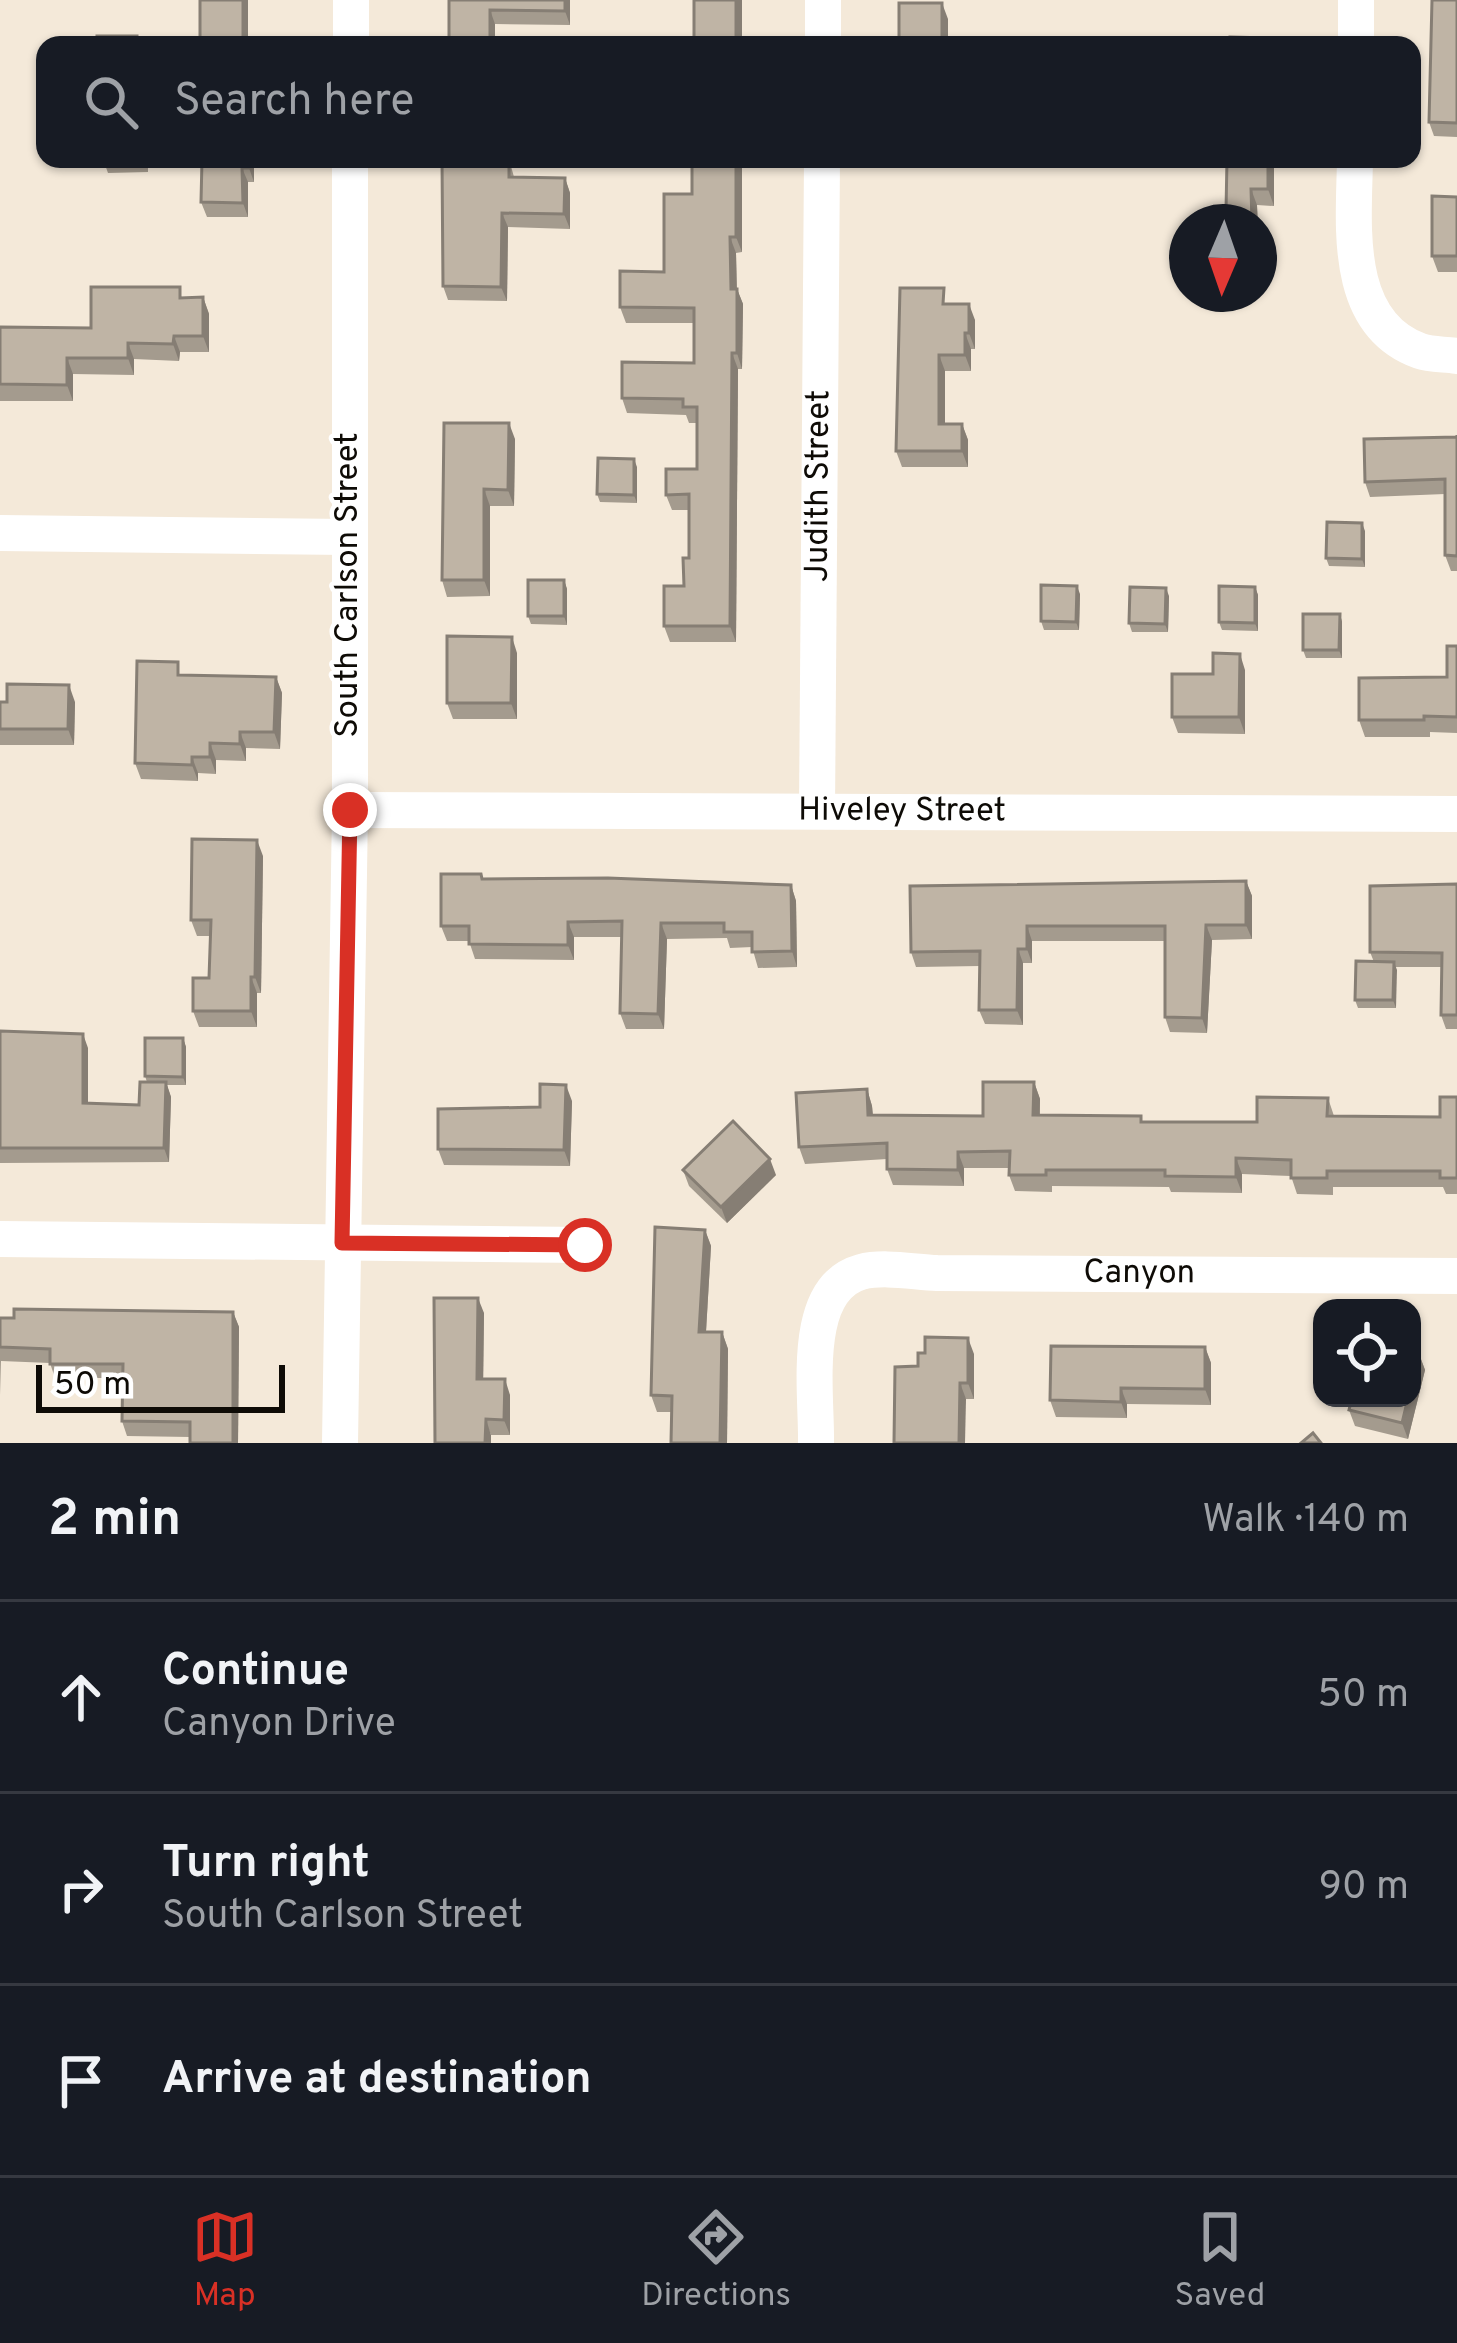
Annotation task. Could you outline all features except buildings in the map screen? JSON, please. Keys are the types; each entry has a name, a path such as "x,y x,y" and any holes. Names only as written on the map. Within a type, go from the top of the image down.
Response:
{"street":[{"path":"351,0 351,36"},
{"path":"823,36 824,0"},
{"path":"1356,0 1356,36"},
{"name":"South Carlson Street","path":"340,1443 350,810 350,168"},
{"name":"Judith Street","path":"817,810 822,168"},
{"path":"1354,168 1354,250 1368,302 1390,334 1420,351 1457,356"},
{"path":"0,533 348,537"},
{"name":"Hiveley Street","path":"350,810 1457,814"},
{"path":"0,1240 585,1245"},
{"name":"Canyon","path":"816,1443 818,1324 831,1292 856,1274 874,1270 1457,1276"}],"route":[{"path":"350,810 342,1243 585,1245"}]}
